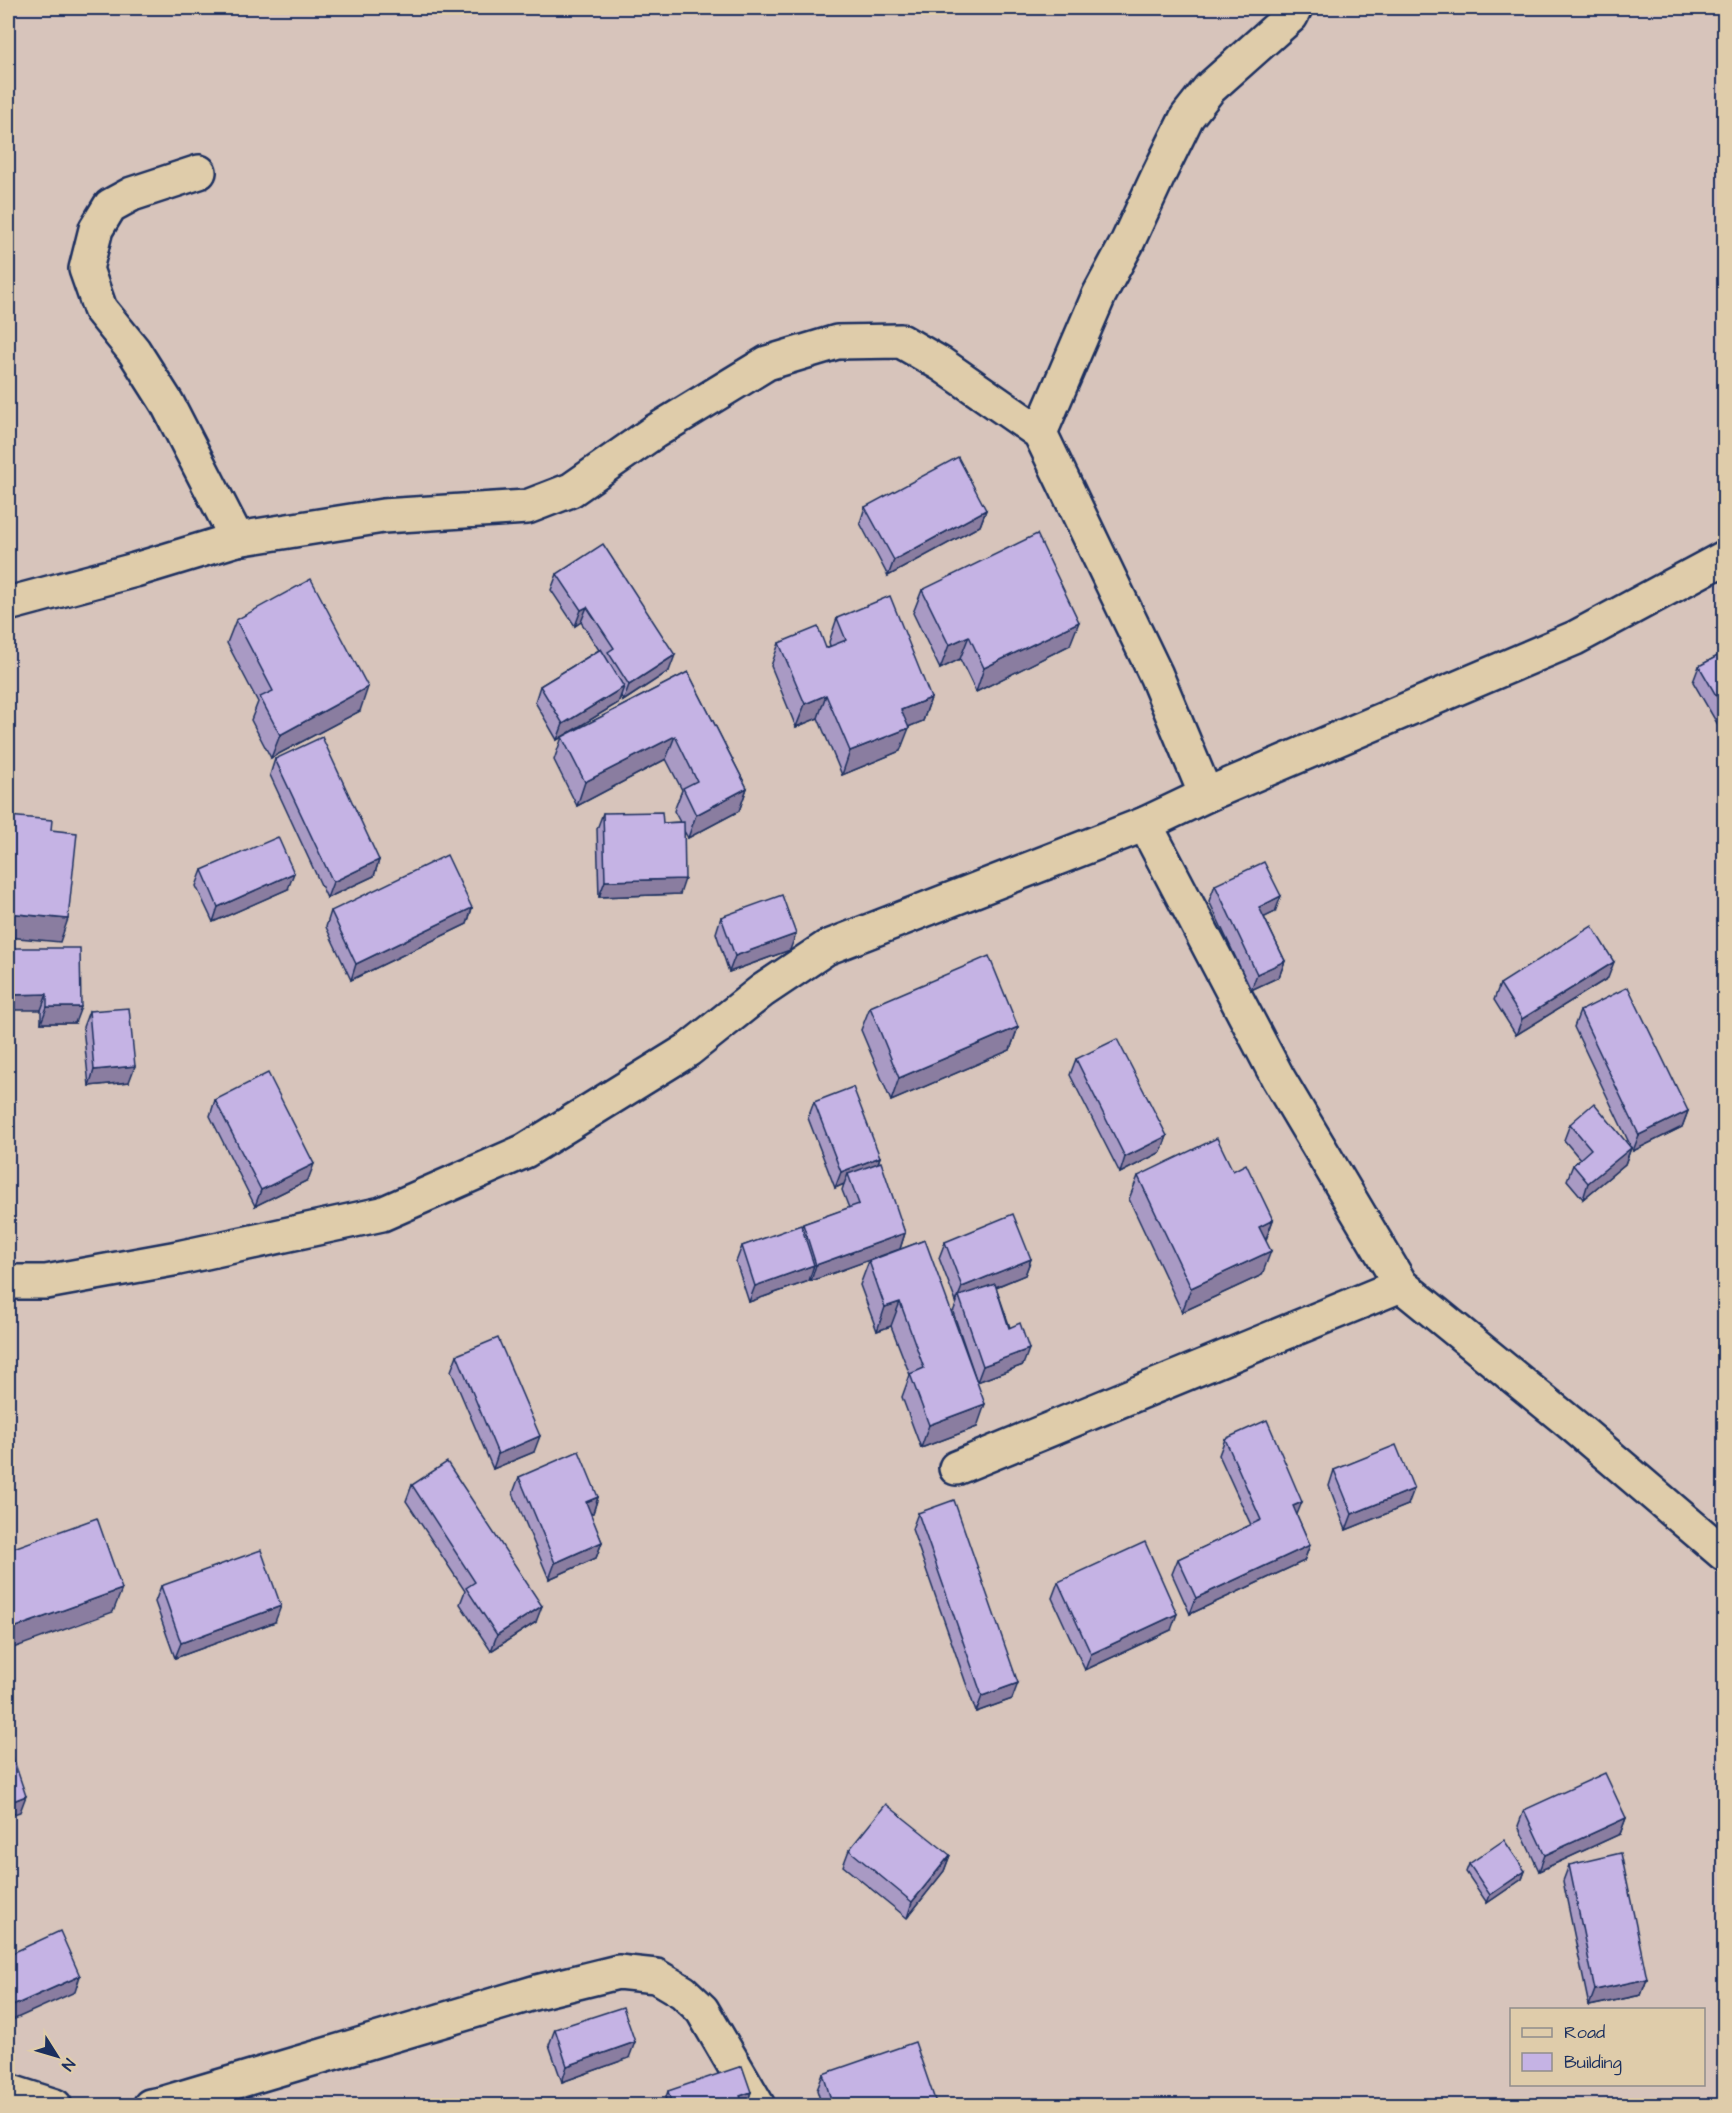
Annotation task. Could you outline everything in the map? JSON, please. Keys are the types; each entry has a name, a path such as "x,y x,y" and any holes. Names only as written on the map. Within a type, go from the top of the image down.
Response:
{"street":[{"path":"1040,433 1099,295 1127,243 1187,117 1209,89 1292,16 1295,8"},
{"path":"198,172 132,194 110,206 96,229 86,269 100,309 134,351 167,403 237,539"},
{"path":"8,603 113,576 237,539 383,516 527,507 571,490 654,432 767,363 837,342 901,341 941,364 1040,433 1156,675 1206,795"},
{"path":"8,1282 46,1282 178,1258 382,1214 525,1151 688,1050 762,991 826,948 1145,824 1206,795 1575,638 1725,558"},
{"path":"1145,824 1278,1078 1401,1285 1574,1426 1725,1554"},
{"path":"956,1468 1401,1285"},
{"path":"150,2106 320,2058 537,1992 618,1972 656,1976 683,1992 702,2010 758,2106"},
{"path":"8,2091 55,2106"}],"building":[{"path":"958,457 986,510 894,560 865,507"},
{"path":"1037,534 1079,622 984,668 969,636 949,645 922,590"},
{"path":"603,544 675,655 629,685 608,652 614,648 587,607 581,610 557,574"},
{"path":"311,579 368,687 280,735 260,697 273,691 236,620"},
{"path":"890,596 931,698 901,710 909,728 850,751 826,695 805,704 779,643 818,627 826,648 846,640 837,618"},
{"path":"601,649 624,687 563,724 540,686"},
{"path":"1725,652 1725,711 1699,666"},
{"path":"688,672 747,788 696,815 683,788 697,781 675,736 585,782 562,737"},
{"path":"322,737 379,860 333,882 275,759"},
{"path":"662,812 663,823 684,822 685,879 605,881 603,813"},
{"path":"8,816 52,820 51,830 77,833 68,919 8,913"},
{"path":"278,837 294,873 218,907 202,870"},
{"path":"447,855 472,908 356,964 331,911"},
{"path":"1264,862 1281,896 1259,907 1285,961 1257,974 1215,885"},
{"path":"782,895 796,934 735,956 721,917"},
{"path":"1592,926 1614,962 1522,1019 1500,984"},
{"path":"8,948 80,948 81,1007 47,1007 47,994 8,995"},
{"path":"989,956 1018,1027 899,1078 870,1007"},
{"path":"1628,987 1688,1111 1639,1135 1580,1011"},
{"path":"129,1008 135,1066 94,1070 89,1011"},
{"path":"1117,1039 1167,1136 1125,1157 1076,1059"},
{"path":"268,1073 314,1164 261,1190 215,1100"},
{"path":"853,1087 880,1157 841,1172 814,1102"},
{"path":"1594,1103 1631,1148 1588,1183 1573,1165 1591,1149 1570,1124"},
{"path":"1217,1138 1233,1171 1246,1164 1273,1220 1259,1227 1271,1251 1191,1288 1138,1176"},
{"path":"881,1162 905,1233 816,1265 803,1224 859,1204 848,1174"},
{"path":"1013,1214 1031,1259 962,1287 945,1242"},
{"path":"801,1225 814,1265 755,1286 742,1246"},
{"path":"925,1240 985,1404 929,1425 910,1374 924,1368 900,1302 885,1307 869,1261"},
{"path":"995,1284 1009,1328 1020,1323 1029,1349 983,1366 959,1296"},
{"path":"498,1338 540,1436 498,1454 457,1355"},
{"path":"1267,1420 1302,1502 1293,1506 1310,1545 1196,1598 1178,1559 1261,1520 1225,1439"},
{"path":"1396,1445 1414,1489 1352,1514 1334,1470"},
{"path":"579,1451 598,1497 586,1502 602,1542 555,1563 519,1477"},
{"path":"447,1462 542,1606 497,1635 466,1588 475,1582 412,1485"},
{"path":"954,1500 1018,1683 982,1696 918,1513"},
{"path":"97,1518 122,1589 8,1630 8,1550"},
{"path":"1145,1542 1177,1614 1091,1654 1058,1582"},
{"path":"261,1550 281,1606 181,1643 161,1586"},
{"path":"8,1743 26,1796 8,1803"},
{"path":"1605,1773 1626,1818 1545,1855 1524,1810"},
{"path":"886,1804 950,1855 912,1902 849,1850"},
{"path":"1504,1840 1525,1871 1490,1895 1469,1864"},
{"path":"1621,1853 1647,1979 1595,1990 1569,1865"},
{"path":"60,1931 80,1976 8,2008 8,1955"},
{"path":"623,2007 635,2042 567,2066 555,2029"},
{"path":"915,2042 937,2106 833,2106 823,2074"},
{"path":"742,2066 751,2092 740,2096 744,2106 672,2106 668,2091"}]}
